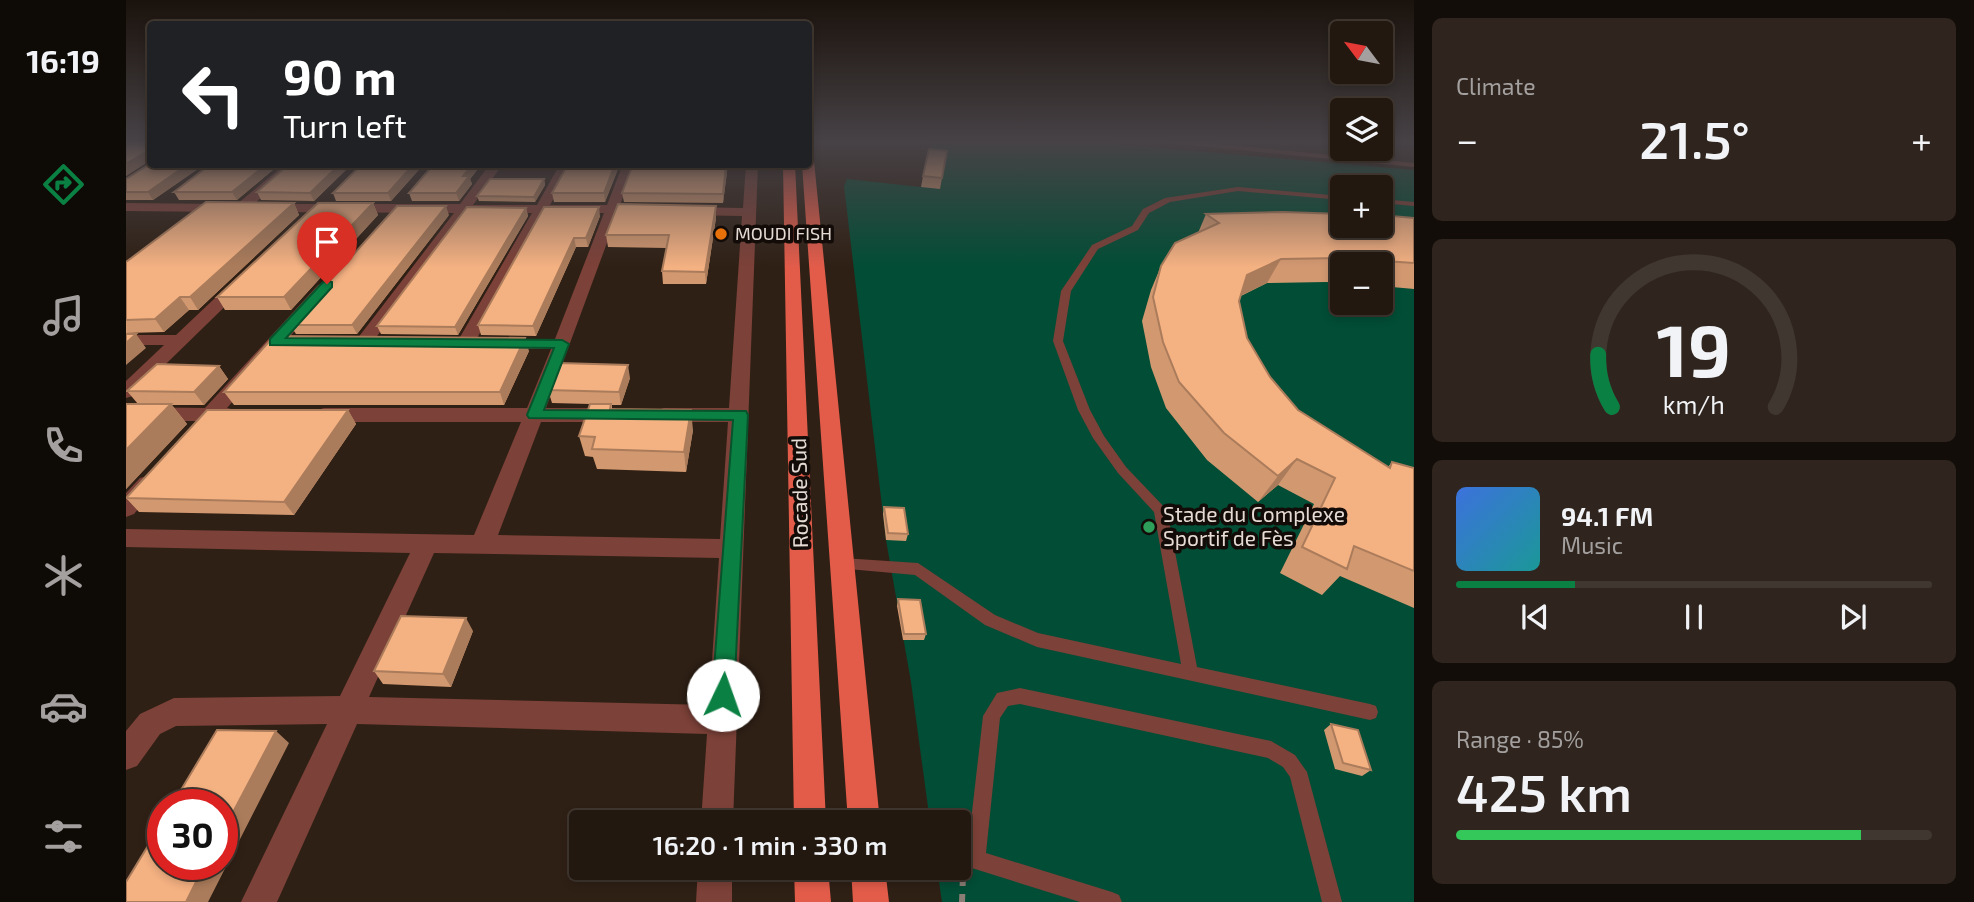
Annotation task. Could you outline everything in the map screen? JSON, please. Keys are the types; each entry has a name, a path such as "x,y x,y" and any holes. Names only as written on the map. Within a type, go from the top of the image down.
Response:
{"highway":[{"name":"Rocade Sud","path":"790,183 810,810"},
{"name":"Rocade Sud","path":"810,183 863,810"},
{"path":"812,880 813,902"},
{"path":"869,880 871,902"}],"street":[{"path":"242,208 271,183"},
{"path":"389,343 357,343 483,183"},
{"path":"555,183 458,344 562,344"},
{"path":"484,543 622,183"},
{"path":"717,810 751,183"},
{"path":"379,228 412,190"},
{"path":"298,227 336,191"},
{"path":"157,207 177,193"},
{"path":"126,207 654,210"},
{"path":"187,224 207,208"},
{"path":"681,211 750,212"},
{"path":"126,392 250,274"},
{"path":"191,436 331,280"},
{"path":"126,340 182,340"},
{"path":"275,342 300,342"},
{"path":"126,414 250,415"},
{"path":"304,415 740,415"},
{"path":"126,509 163,467"},
{"path":"126,538 731,549"},
{"path":"258,902 427,542"},
{"path":"126,755 150,724 174,712 348,710 721,720"},
{"path":"713,902 714,880"}],"lane":[{"path":"1190,671 1160,510 1122,470 1099,438 1084,410 1058,341 1066,291 1095,247 1135,228 1146,211 1168,200 1238,189 1330,197"},
{"path":"1393,202 1414,204"},
{"path":"842,564 918,569 990,620 1028,637 1370,712"},
{"path":"971,834 992,716 1003,699 1020,696 1271,750 1289,761 1298,772 1332,902"},
{"path":"971,858 1112,902"}],"green space":[{"name":"Stade du Complexe Sportif de Fès","path":"845,183 921,187 922,183 1330,183 1330,238 1393,238 1393,183 1414,183 1414,902 942,902 939,880 971,880 971,810 928,810 911,682 886,540"}],"building":[{"path":"126,183 161,183 148,192 126,192"},
{"path":"186,183 243,183 232,192 174,192"},
{"path":"267,183 320,183 310,193 257,192"},
{"path":"343,183 397,183 388,193 333,193"},
{"path":"418,183 464,183 456,193 409,193"},
{"path":"487,183 542,183 534,197 477,196"},
{"path":"557,183 608,183 604,193 552,193"},
{"path":"626,183 724,183 723,194 622,193"},
{"path":"206,202 294,203 190,297 180,297 155,319 126,320 126,262"},
{"path":"318,203 373,203 284,297 217,297"},
{"path":"618,204 716,206 705,272 662,271 669,235 606,235"},
{"path":"397,206 446,206 352,325 290,325"},
{"path":"467,207 526,208 455,327 377,326"},
{"path":"544,207 599,207 586,238 574,238 533,326 478,325"},
{"path":"1206,214 1330,214 1330,238 1393,238 1393,216 1414,218 1414,263 1393,262 1393,252 1330,252 1330,258 1281,259 1247,275 1239,301 1247,338 1270,377 1298,410 1390,468 1392,462 1414,468 1414,571 1354,546 1347,569 1302,547 1335,478 1297,459 1278,476 1224,433 1179,382 1163,342 1153,297 1161,266 1175,243 1219,223"},
{"path":"126,334 136,334 126,343"},
{"path":"274,336 525,338 500,392 224,392"},
{"path":"559,363 628,365 619,392 548,390"},
{"path":"157,364 219,366 194,392 127,391"},
{"path":"126,404 171,404 126,450"},
{"path":"590,404 611,404 610,409 691,410 684,452 592,449 595,437 579,436"},
{"path":"207,410 348,410 284,502 126,498"},
{"path":"884,507 904,508 908,534 888,533"},
{"path":"898,599 920,600 926,634 904,634"},
{"path":"401,616 466,618 443,674 374,671"},
{"path":"1331,724 1358,730 1371,770 1343,763"},
{"path":"217,730 276,731 238,803 238,789 182,789"},
{"path":"147,847 147,880 197,880 186,902 126,902 126,882"}],"place":[{"name":"MOUDI FISH","path":"721,234"},
{"name":"Stade du Complexe Sportif de Fès","path":"1149,527"}],"route":[{"path":"327,284 275,342 562,344 534,415 740,415 723,695"}]}
